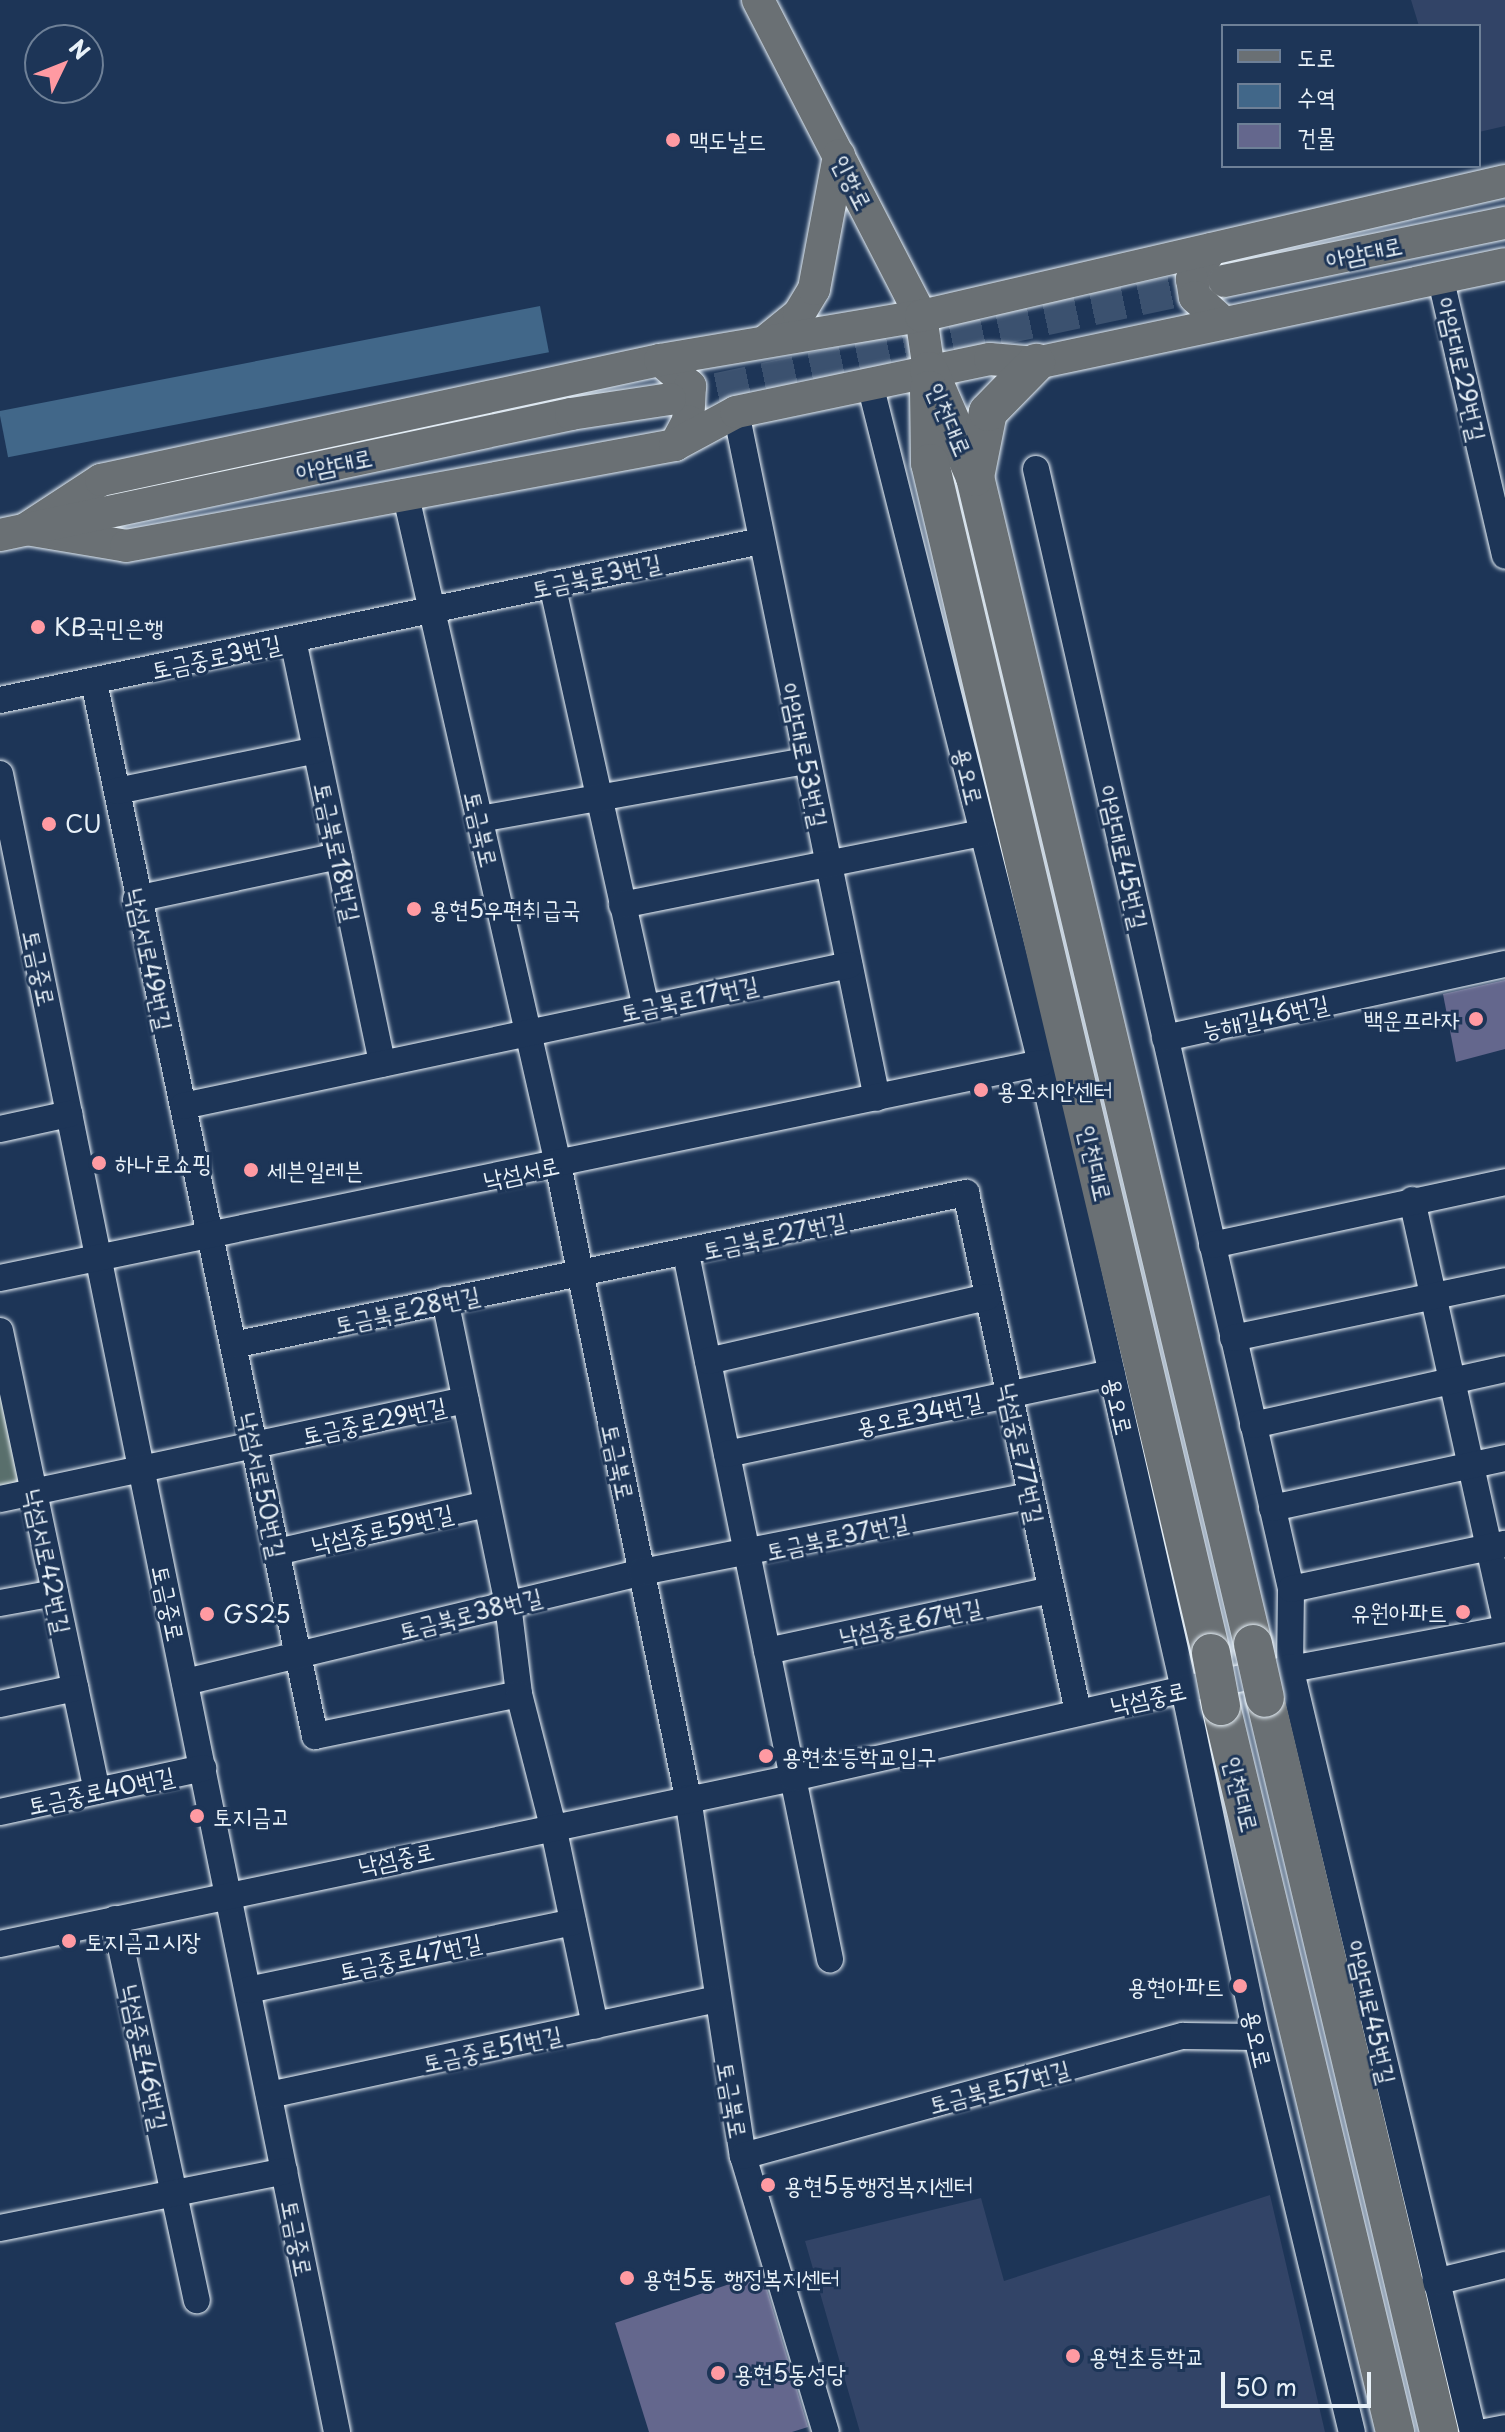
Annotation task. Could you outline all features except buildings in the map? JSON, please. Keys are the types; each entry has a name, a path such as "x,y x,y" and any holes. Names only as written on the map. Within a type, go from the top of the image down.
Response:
{"highway":[{"path":"975,477 988,412 1036,363"},
{"name":"인천대로","path":"929,371 975,477 1439,2432"},
{"name":"인천대로","path":"929,371 930,463 1221,1706 1392,2416"}],"main road":[{"name":"인항로","path":"758,0 921,316 929,371"},
{"path":"766,341 799,314 814,289 839,155"},
{"path":"13,532 101,480 660,360 921,316 1505,181"},
{"name":"아암대로","path":"1224,281 1505,223"},
{"path":"1211,249 1192,279 1203,309 1223,322"},
{"path":"13,532 126,546 405,492 675,445 736,412 990,359 1036,363 1505,264"},
{"path":"660,360 690,386 688,421 675,445"},
{"name":"아암대로","path":"13,532 571,414 670,399"}],"street":[{"name":"아암대로29번길","path":"1440,276 1505,556"},
{"name":"용오로","path":"870,384 1041,1063 1184,1689 1257,2037 1352,2432"},
{"name":"아암대로53번길","path":"736,412 877,1098"},
{"name":"아암대로45번길","path":"1036,469 1291,1589 1290,1667 1473,2432"},
{"name":"토금북로","path":"405,492 558,1164 688,1798 715,1999 743,2156 826,2432"},
{"name":"토금북로3번길","path":"432,609 761,541"},
{"path":"552,584 646,1007"},
{"name":"토금중로3번길","path":"0,700 432,609"},
{"name":"토금북로18번길","path":"293,640 382,1064"},
{"name":"낙섬서로49번길","path":"94,682 136,899 210,1235"},
{"path":"117,791 316,750"},
{"path":"480,819 807,761"},
{"name":"토금중로","path":"0,774 337,2432"},
{"path":"622,905 983,833"},
{"path":"136,899 338,856"},
{"name":"능해길46번길","path":"1165,1038 1505,964"},
{"name":"토금북로17번길","path":"528,1032 849,965"},
{"path":"183,1106 528,1032"},
{"name":"낙섬서로","path":"0,1278 1041,1063"},
{"path":"0,1129 69,1114"},
{"path":"1212,1245 1505,1182"},
{"name":"토금북로27번길","path":"581,1272 686,1254 966,1193"},
{"name":"낙섬중로77번길","path":"966,1193 1078,1712"},
{"path":"1412,1200 1470,1465 1497,1545 1505,1621"},
{"name":"낙섬서로50번길","path":"210,1235 315,1736 519,1694"},
{"path":"686,1254 830,1959"},
{"name":"토금북로28번길","path":"233,1345 581,1272"},
{"path":"1233,1338 1505,1281"},
{"path":"708,1361 988,1297"},
{"name":"낙섬중로59번길","path":"445,1300 508,1604 519,1694 553,1826 595,2026"},
{"name":"낙섬서로42번길","path":"0,1331 6,1391 34,1492 97,1791"},
{"path":"1253,1425 1505,1369"},
{"name":"용오로34번길","path":"727,1454 1112,1373"},
{"name":"토금중로29번길","path":"0,1499 466,1400"},
{"path":"1272,1508 1505,1458"},
{"name":"토금북로37번길","path":"642,1572 747,1554 1031,1496"},
{"name":"낙섬중로59번길","path":"277,1552 487,1504"},
{"path":"1291,1589 1497,1545"},
{"name":"토금북로38번길","path":"185,1682 642,1572"},
{"name":"낙섬중로67번길","path":"767,1651 1052,1590"},
{"path":"0,1603 55,1593"},
{"name":"낙섬중로","path":"0,1944 227,1892 793,1778 1184,1689 1505,1629"},
{"path":"0,1704 75,1688"},
{"name":"토금중로40번길","path":"0,1812 203,1768"},
{"name":"낙섬중로46번길","path":"115,1919 197,2300"},
{"name":"토금중로47번길","path":"248,1990 573,1922"},
{"name":"토금중로51번길","path":"269,2095 715,1999"},
{"name":"토금북로57번길","path":"743,2156 1183,2036 1257,2037"},
{"path":"0,2228 284,2171"},
{"path":"1435,2282 1505,2265"},
{"path":"1485,2432 1505,2428"}],"shaded area":[{"path":"1411,0 1505,0 1505,126 1481,132 1481,24 1418,24"},
{"name":"용현초등학교","path":"1270,2195 1325,2432 860,2432 805,2241 981,2198 1004,2281"}],"green space":[{"path":"9,1394 30,1489 0,1495 0,1396"}],"water":[{"path":"540,306 549,352 8,457 0,411"}],"tunnel":[{"path":"670,399 1221,282"}],"place":[{"name":"맥도날드","path":"673,140"},
{"name":"KB국민은행","path":"38,627"},
{"name":"CU","path":"49,824"},
{"name":"용현5우편취급국","path":"414,909"},
{"name":"백운프라자","path":"1476,1019"},
{"name":"용오치안센터","path":"981,1090"},
{"name":"하나로쇼핑","path":"99,1163"},
{"name":"세븐일레븐","path":"251,1170"},
{"name":"유원아파트","path":"1463,1612"},
{"name":"GS25","path":"207,1614"},
{"name":"용현초등학교입구","path":"766,1756"},
{"name":"토지금고","path":"197,1816"},
{"name":"토지금고시장","path":"69,1941"},
{"name":"용현아파트","path":"1240,1986"},
{"name":"용현5동행정복지센터","path":"768,2185"},
{"name":"용현5동 행정복지센터","path":"627,2278"},
{"name":"용현초등학교","path":"1073,2356"},
{"name":"용현5동성당","path":"718,2373"}]}
